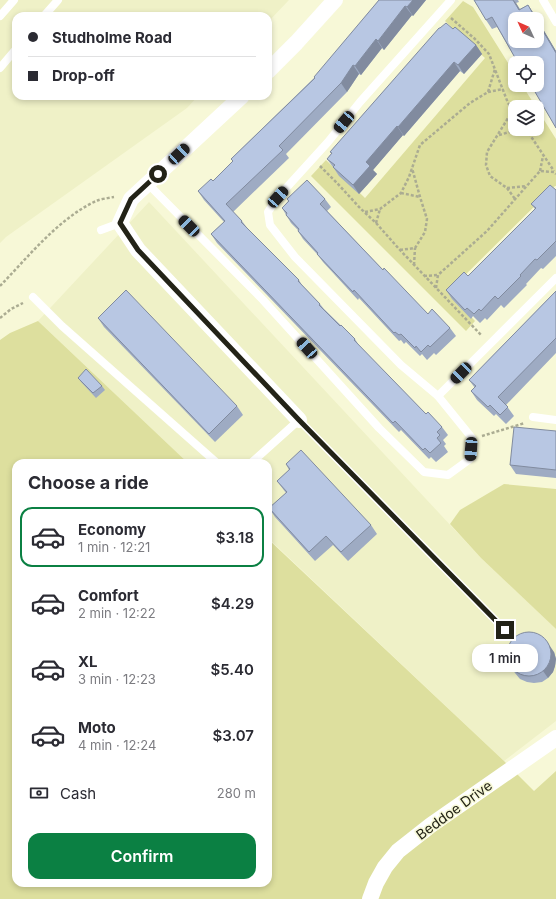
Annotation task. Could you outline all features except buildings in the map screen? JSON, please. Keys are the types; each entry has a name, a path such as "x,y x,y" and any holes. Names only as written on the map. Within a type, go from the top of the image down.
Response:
{"street":[{"path":"272,66 296,43 335,0"},
{"path":"238,100 131,199 120,223 138,250 299,420"},
{"name":"Beddoe Drive","path":"370,899 376,883 385,867 398,851 431,825 556,738"}],"lane":[{"path":"0,16 14,0"},
{"path":"48,12 58,0"},
{"path":"147,183 263,300 379,428 424,472 448,475 470,459 472,438 438,396 401,365 295,257 270,225 268,212 278,197 451,0"},
{"path":"543,0 556,22"},
{"path":"0,68 12,54"},
{"path":"101,230 120,223"},
{"path":"438,396 556,278"},
{"path":"33,296 62,326 212,459"},
{"path":"533,417 556,420"},
{"path":"256,459 299,420 505,630"}],"path":[{"path":"442,10 475,39 489,54 508,103"},
{"path":"488,92 495,69"},
{"path":"364,212 380,208 400,193 412,168 420,146 470,103 488,92 503,89"},
{"path":"508,121 487,152 486,166 490,176 508,188 515,199"},
{"path":"499,135 508,132"},
{"path":"531,136 555,173"},
{"path":"424,276 438,275 487,231 540,171 544,156"},
{"path":"312,159 376,223 489,344"},
{"path":"412,168 428,219 425,232 415,248 414,265"},
{"path":"540,171 555,173"},
{"path":"508,188 527,186"},
{"path":"400,193 420,197"},
{"path":"0,286 58,227 79,211 98,200 117,197 131,199"},
{"path":"376,223 380,208"},
{"path":"400,250 415,248"},
{"path":"436,289 438,275"},
{"path":"0,318 11,309 23,303"},
{"path":"472,438 528,422 533,417"}],"shaded area":[{"path":"0,0 289,0 272,18 272,12 12,12 12,100 194,100 187,108 6,237 0,243"},
{"path":"463,1 473,7 508,63 508,92 526,92 532,100 508,100 508,136 544,136 544,120 556,139 556,186 448,292 475,321 466,331 311,176 326,160 365,198 485,58 445,21"},
{"path":"149,202 481,558 556,629 556,721 504,761 272,542 272,459 184,459 38,321"},
{"path":"38,321 184,459 12,459 12,887 272,887 272,543 534,791 556,771 556,899 0,899 0,340 10,333"},
{"path":"504,484 556,489 556,629 481,558 450,524 460,510"}],"route":[{"path":"158,174 131,199 120,223 138,250 299,420 505,630"}]}
